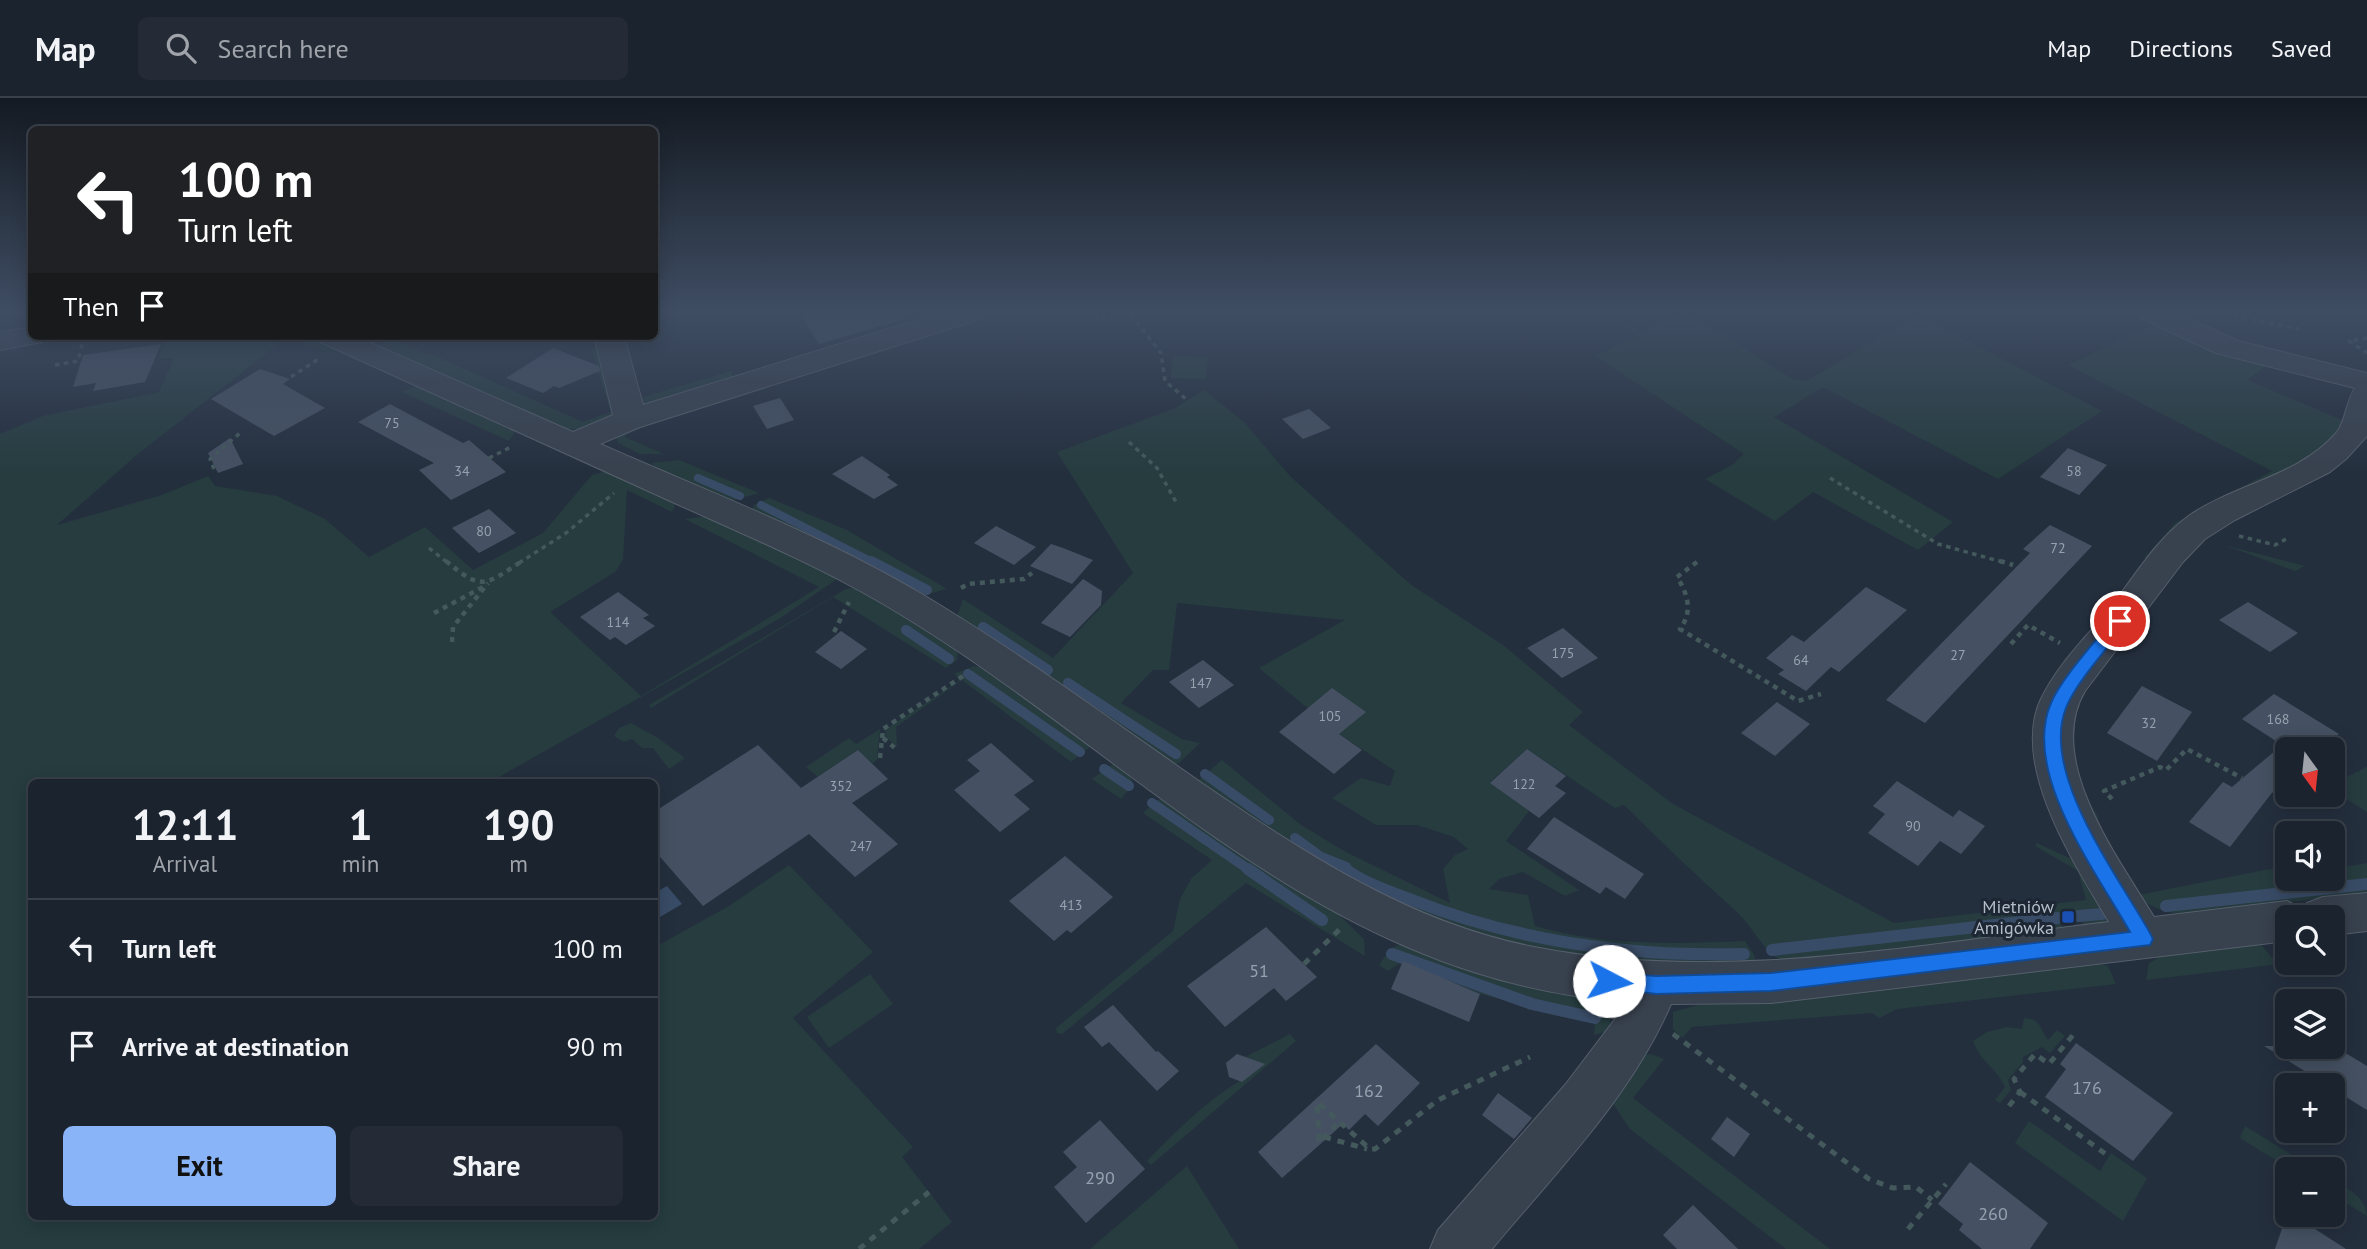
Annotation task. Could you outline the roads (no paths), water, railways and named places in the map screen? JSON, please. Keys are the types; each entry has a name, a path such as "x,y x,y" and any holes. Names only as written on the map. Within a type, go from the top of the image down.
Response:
{"street":[{"path":"382,366 573,444 802,547 893,594 993,659 1262,847 1362,906 1429,936 1493,958 1557,973 1656,985 1771,982 2275,922"},
{"path":"614,366 629,402 629,420"},
{"path":"573,444 629,420 802,366"},
{"path":"2302,366 2367,382"},
{"path":"2143,939 2071,811 2057,778 2051,753 2052,726 2059,702 2077,675 2191,531 2315,466 2351,436 2367,393"},
{"path":"2345,914 2367,912"},
{"path":"1457,1249 1583,1102 1636,1030 1656,985"}],"water":[{"path":"667,886 682,904 658,918 658,891"}],"waterway":[{"path":"698,478 740,496"},
{"path":"761,505 874,563"},
{"path":"871,561 927,590"},
{"path":"983,627 1048,670"},
{"path":"906,630 949,659"},
{"path":"968,674 1080,752"},
{"path":"1068,683 1176,754"},
{"path":"1104,769 1129,786"},
{"path":"1205,774 1269,820"},
{"path":"1152,803 1251,871"},
{"path":"1295,838 1321,857 1346,867 1346,870"},
{"path":"1248,869 1322,920"},
{"path":"1346,870 1377,886 1452,915 1534,936 1575,944 1659,953 1744,954"},
{"path":"2166,906 2367,884"},
{"path":"2078,916 2102,914"},
{"path":"1772,950 2057,918"},
{"path":"1392,954 1532,1004 1595,1018"}],"place":[{"name":"Mietniów Amigówka","path":"2068,917"}]}
